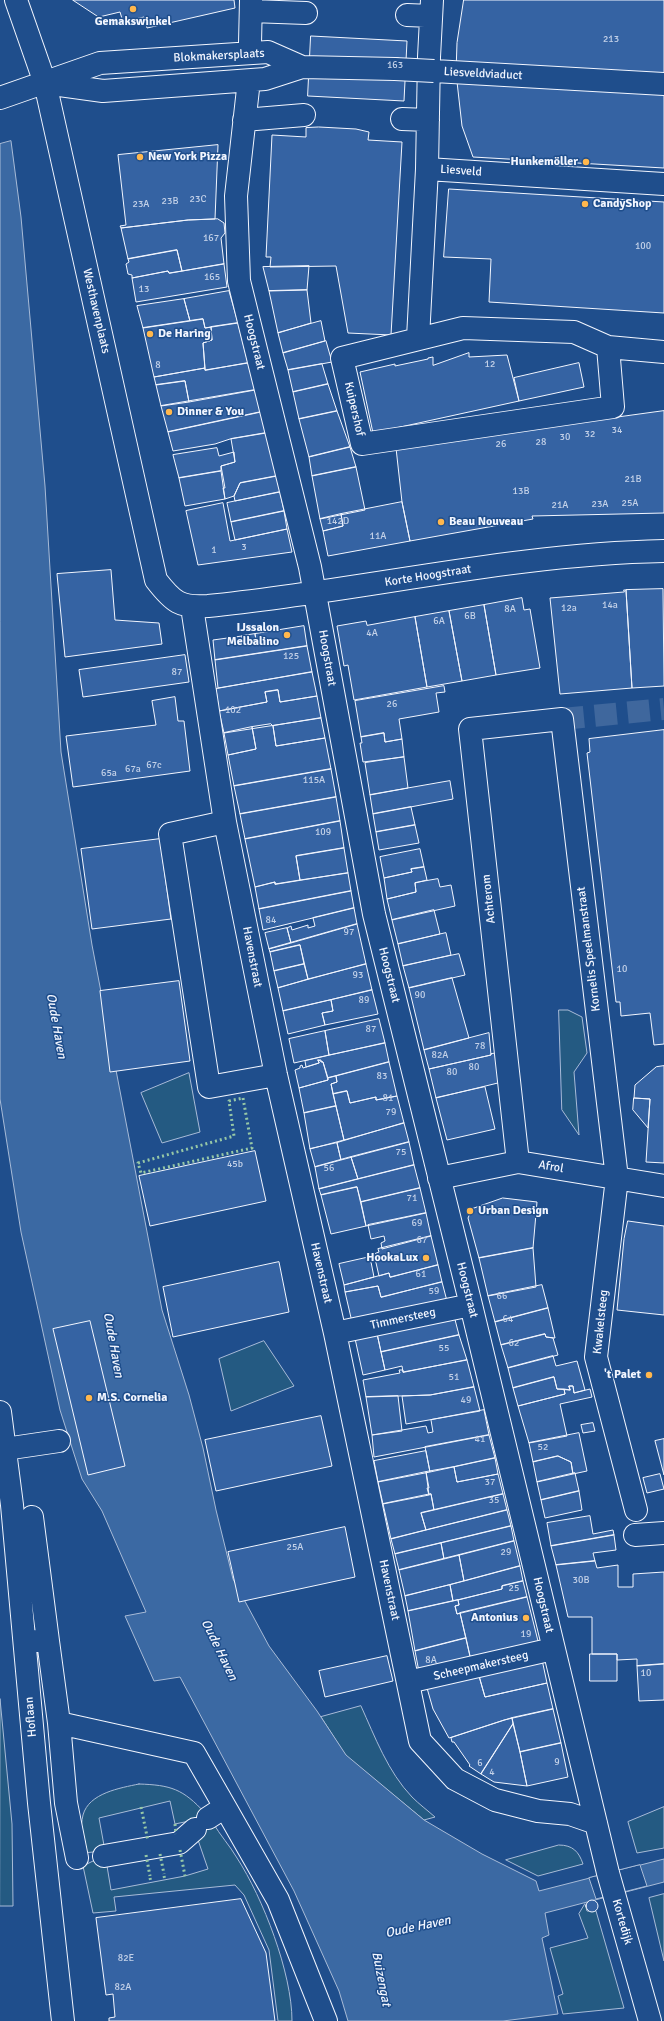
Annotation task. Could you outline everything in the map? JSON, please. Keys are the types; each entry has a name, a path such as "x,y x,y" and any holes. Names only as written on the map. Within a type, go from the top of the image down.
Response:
{"street":[{"name":"Westhavenplaats","path":"16,0 45,83 156,580 170,598 192,607"},
{"path":"250,44 251,5 306,13"},
{"path":"408,15 432,8 429,57 428,169"},
{"name":"Blokmakersplaats","path":"45,83 103,91 265,79 302,67"},
{"name":"Liesveldviaduct","path":"302,67 395,69 664,84"},
{"path":"0,98 45,83"},
{"name":"Hoogstraat","path":"248,89 236,196 239,281 308,559 374,914 471,1305 596,1823"},
{"path":"244,120 304,115"},
{"path":"402,119 428,120"},
{"name":"Liesveld","path":"418,338 428,169 664,184"},
{"name":"Kuipershof","path":"608,347 613,407 362,444 342,358 463,328 574,332 608,347 664,352"},
{"name":"Korte Hoogstraat","path":"192,607 248,602 315,593 534,559 664,551"},
{"name":"Havenstraat","path":"192,607 225,822 276,1075 335,1333 420,1741 455,1779 496,1800 538,1811 570,1814 596,1823"},
{"name":"Achterom","path":"518,1162 470,729 562,719"},
{"name":"Kornelis Speelmanstraat","path":"562,719 617,1178"},
{"path":"225,822 170,834 209,1087 276,1075"},
{"name":"Afrol","path":"439,1178 518,1162 664,1186"},
{"name":"Kwakelsteeg","path":"617,1178 596,1357 636,1510"},
{"name":"Timmersteeg","path":"335,1333 471,1305"},
{"name":"Hoflaan","path":"0,1412 12,1505 45,1862 63,2021"},
{"path":"4,1449 59,1441"},
{"path":"32,1518 43,1641 59,1723 66,1803 86,1858 179,1843 210,1818"},
{"path":"636,1535 664,1533"},
{"name":"Scheepmakersteeg","path":"408,1682 553,1649"},
{"path":"59,1723 194,1753 210,1818 278,1900 326,2021"},
{"name":"Kortedijk","path":"596,1823 608,1873 650,2021"}],"shaded area":[{"path":"559,1010 568,1010 582,1017 587,1053 574,1072 579,1135 562,1110"},
{"path":"189,1073 200,1132 162,1143 141,1093"},
{"path":"264,1341 294,1386 231,1411 219,1359"},
{"path":"0,1699 12,1824 13,1906 0,1906"},
{"path":"361,1706 377,1742 396,1777 412,1797 435,1817 424,1820 346,1756 321,1717"},
{"path":"139,1784 168,1787 176,1790 190,1798 205,1813 194,1820 175,1824 170,1801 99,1818 105,1851 82,1853 81,1834 83,1815 86,1808 92,1801 106,1793 123,1787"},
{"path":"664,1807 664,1848 637,1853 628,1822"},
{"path":"213,1823 247,1875 266,1914 287,1981 291,2002 292,2021 278,2021 269,1950 244,1895 235,1885 114,1897 116,1911 93,1913 83,1866 93,1861 106,1860 111,1890 185,1876 208,1869 197,1837"},
{"path":"559,1845 568,1846 575,1850 580,1856 583,1864 538,1876 506,1860"},
{"path":"664,1894 664,1961 649,1898"},
{"path":"585,1904 587,1911 596,1911 624,2008 563,2014 558,1996 563,1994 550,1948 588,1938 579,1914"}],"water":[{"path":"11,141 21,217 45,486 61,752 92,945 162,1310 189,1395 203,1448 233,1579 269,1646 317,1711 346,1755 424,1820 482,1854 536,1881 539,1891 664,1859 664,1882 545,1913 549,1935 542,1938 558,2014 503,2021 348,2021 339,1991 294,1891 180,1677 154,1681 125,1616 146,1612 102,1511 82,1479 60,1410 21,1232 0,1099 0,144"}],"pier":[{"path":"640,1865 647,1886 596,1899 589,1878"}],"building":[{"path":"73,0 234,0 235,8 147,28 144,17 123,22 120,12 99,17"},
{"path":"464,0 664,0 664,168 473,157 462,126 456,73 457,43"},
{"path":"311,36 407,41 404,101 308,96"},
{"path":"319,127 356,129 369,132 368,140 402,142 391,335 348,333 336,266 270,267 271,257 266,257 272,135 306,137 306,128"},
{"path":"218,145 215,219 188,220 121,228 120,226 126,225 118,155"},
{"path":"449,189 664,202 664,313 489,302 491,259 444,257"},
{"path":"218,219 224,223 225,233 221,238 224,264 182,271 177,250 128,259 121,228 188,220"},
{"path":"177,250 182,271 169,273 168,271 132,278 132,275 128,274 126,264 129,262 128,259"},
{"path":"224,264 227,287 136,302 132,278 168,271 169,273"},
{"path":"309,266 307,290 269,291 263,267"},
{"path":"307,290 311,323 278,333 269,291"},
{"path":"229,291 238,323 205,328 203,319 190,321 184,299"},
{"path":"184,299 190,321 143,328 137,306"},
{"path":"203,319 205,328 211,327 212,340 203,343 205,368 154,377 143,328"},
{"path":"321,321 325,341 283,353 278,333"},
{"path":"238,323 248,363 205,370 203,343 212,340 211,327"},
{"path":"326,341 332,362 288,370 283,353"},
{"path":"469,353 469,357 507,355 519,401 373,433 360,372 433,357 433,365"},
{"path":"248,363 255,390 189,402 185,381 156,385 154,377 205,368 205,370"},
{"path":"579,363 584,387 519,401 514,378"},
{"path":"322,364 328,384 293,392 288,370"},
{"path":"185,381 189,402 161,406 156,385"},
{"path":"328,384 337,411 299,419 293,392"},
{"path":"255,390 261,412 168,432 161,406"},
{"path":"337,411 350,447 309,457 299,419"},
{"path":"664,411 664,513 532,516 533,519 410,541 402,502 396,448"},
{"path":"261,412 266,433 173,451 168,432"},
{"path":"266,433 277,476 240,483 234,496 225,499 223,488 225,488 221,466 235,462 231,439"},
{"path":"350,447 356,467 312,476 309,457"},
{"path":"217,448 219,456 234,452 235,462 221,466 221,471 179,478 173,455"},
{"path":"356,467 365,510 320,519 312,476"},
{"path":"221,471 225,499 185,506 179,478"},
{"path":"277,476 280,492 235,501 234,496 240,483"},
{"path":"280,492 284,511 231,522 227,503"},
{"path":"402,502 410,541 328,556 323,531 343,526 341,514"},
{"path":"223,503 230,541 287,529 292,552 198,565 186,511"},
{"path":"284,511 287,529 235,540 231,522"},
{"path":"341,514 343,526 323,531 320,519"},
{"path":"111,570 115,620 159,623 162,644 65,657 57,574"},
{"path":"663,589 664,686 632,688 626,590"},
{"path":"624,590 626,590 632,688 560,694 550,598 624,592"},
{"path":"522,598 524,610 530,609 540,668 496,675 484,605"},
{"path":"484,605 496,675 462,681 449,611"},
{"path":"449,611 462,681 427,687 415,617"},
{"path":"415,617 427,687 354,700 348,665 344,666 337,626 366,621 367,625"},
{"path":"304,626 307,646 215,660 213,640 242,636 243,642 256,640 255,634"},
{"path":"255,634 256,640 243,642 242,636"},
{"path":"307,646 312,672 218,688 215,660"},
{"path":"185,655 189,682 83,697 79,670"},
{"path":"312,672 317,696 280,702 278,690 265,692 267,702 219,711 216,689"},
{"path":"444,686 445,692 436,693 439,712 399,719 402,739 385,742 384,733 361,737 355,701"},
{"path":"278,690 280,702 317,696 321,718 224,733 219,711 267,702 265,692"},
{"path":"175,697 178,721 184,721 190,771 73,787 66,736 156,725 152,701"},
{"path":"321,718 325,738 276,746 273,726"},
{"path":"271,724 273,726 276,746 325,738 331,769 234,786 228,755 256,749 252,727"},
{"path":"252,727 256,749 228,755 224,733"},
{"path":"664,730 664,1044 654,1045 650,1013 621,1016 620,1002 616,1002 587,753 590,752 589,739"},
{"path":"384,733 385,742 402,739 404,757 363,762 360,743 362,743 361,737"},
{"path":"404,757 408,788 370,795 365,763"},
{"path":"331,769 336,797 240,814 234,786"},
{"path":"450,781 453,799 373,814 370,795"},
{"path":"336,797 340,821 245,839 240,814"},
{"path":"411,807 415,825 376,832 373,814"},
{"path":"340,821 344,848 296,856 300,880 275,884 275,882 255,887 245,839"},
{"path":"415,825 419,843 379,850 376,832"},
{"path":"160,839 171,919 92,929 81,849"},
{"path":"344,848 348,873 300,880 296,856"},
{"path":"420,849 424,867 411,869 412,872 384,878 380,857"},
{"path":"424,867 427,880 415,883 416,892 387,899 384,878 412,872 411,869"},
{"path":"348,873 351,891 259,909 255,887 275,882 275,884"},
{"path":"438,879 440,887 451,885 455,906 392,920 387,899 416,892 415,883"},
{"path":"351,891 354,908 263,930 259,909"},
{"path":"354,908 357,924 291,943 287,928 291,926 292,930 308,925 308,928 315,926 313,918"},
{"path":"434,910 440,934 398,944 392,920"},
{"path":"357,924 366,964 308,979 300,945 270,952 269,949"},
{"path":"287,928 291,943 269,949 265,933"},
{"path":"446,933 451,955 403,966 398,944"},
{"path":"300,945 304,964 274,971 270,952"},
{"path":"459,954 465,975 409,988 403,966"},
{"path":"304,964 308,979 278,988 274,971"},
{"path":"366,964 372,990 283,1011 278,988"},
{"path":"452,978 469,1038 424,1050 409,988"},
{"path":"179,981 190,1061 110,1072 100,991"},
{"path":"372,990 378,1014 325,1025 322,1013 333,1011 331,1000"},
{"path":"331,1000 333,1011 322,1013 325,1025 288,1034 283,1011"},
{"path":"379,1019 385,1043 329,1055 325,1031"},
{"path":"325,1031 329,1055 294,1063 289,1039"},
{"path":"489,1033 491,1055 429,1069 424,1050"},
{"path":"385,1043 389,1062 328,1078 321,1060 318,1060 319,1063 306,1067 305,1061"},
{"path":"499,1053 502,1082 436,1098 429,1069"},
{"path":"318,1060 323,1062 328,1080 299,1088 295,1070 300,1068 302,1065 303,1068 319,1063"},
{"path":"389,1062 397,1096 376,1100 376,1097 350,1103 347,1091 333,1094 331,1084 337,1082 336,1076"},
{"path":"664,1066 664,1163 646,1162 650,1099 634,1098 635,1085 656,1067"},
{"path":"336,1076 337,1082 331,1084 336,1106 304,1113 299,1088 328,1080 328,1078"},
{"path":"485,1087 495,1129 447,1140 436,1098"},
{"path":"347,1091 350,1103 376,1097 376,1100 397,1096 404,1123 344,1140 333,1094"},
{"path":"634,1098 650,1099 648,1128 633,1110"},
{"path":"336,1106 344,1140 310,1149 304,1113"},
{"path":"404,1123 409,1142 341,1160 337,1143"},
{"path":"409,1142 414,1165 358,1179 351,1157"},
{"path":"337,1143 341,1160 315,1167 310,1149"},
{"path":"255,1151 266,1201 150,1226 139,1176"},
{"path":"351,1157 358,1179 319,1189 315,1167"},
{"path":"414,1165 420,1188 361,1202 357,1187 321,1195 319,1189"},
{"path":"357,1187 366,1226 331,1234 321,1195"},
{"path":"420,1188 426,1213 366,1226 361,1202"},
{"path":"503,1198 537,1202 533,1248 479,1258 468,1218 472,1209"},
{"path":"426,1213 431,1236 382,1249 381,1243 385,1241 384,1236 371,1239 368,1225"},
{"path":"628,1221 664,1226 664,1315 617,1310 624,1239"},
{"path":"431,1236 438,1265 390,1277 389,1273 379,1276 374,1254 379,1252 378,1249"},
{"path":"533,1248 536,1287 488,1296 479,1258"},
{"path":"370,1257 374,1277 344,1285 339,1264"},
{"path":"279,1262 289,1312 173,1337 163,1287"},
{"path":"438,1265 442,1282 381,1297 378,1286 345,1292 344,1285 389,1273 390,1277"},
{"path":"442,1282 447,1301 352,1322 345,1292 378,1286 381,1297"},
{"path":"542,1285 548,1308 495,1322 488,1296"},
{"path":"548,1308 555,1338 546,1337 545,1334 501,1345 495,1322"},
{"path":"453,1312 459,1335 381,1352 376,1329"},
{"name":"M.S. Cornelia","path":"90,1321 125,1466 88,1475 53,1329"},
{"path":"376,1329 385,1370 363,1375 354,1334"},
{"path":"545,1334 546,1337 553,1338 558,1355 508,1368 501,1345"},
{"path":"459,1335 467,1360 403,1372 402,1366 385,1370 381,1352"},
{"path":"553,1356 556,1366 577,1361 585,1390 574,1393 573,1386 569,1386 570,1390 557,1389 554,1377 513,1388 508,1368"},
{"path":"467,1360 474,1387 430,1395 366,1397 363,1380 400,1373 399,1370 403,1370 403,1372"},
{"path":"554,1377 557,1389 564,1389 565,1394 518,1406 513,1388"},
{"path":"569,1386 573,1386 574,1393 590,1389 592,1397 560,1404 567,1436 529,1443 518,1406 565,1394 564,1389 570,1390"},
{"path":"474,1387 480,1411 406,1424 402,1396 430,1395"},
{"path":"398,1396 402,1431 372,1435 366,1397"},
{"path":"484,1410 489,1435 374,1457 372,1435 426,1426 428,1433 433,1432 431,1420"},
{"path":"321,1416 332,1466 216,1491 205,1440"},
{"path":"593,1423 595,1431 583,1433 581,1425"},
{"path":"579,1433 587,1471 573,1474 571,1462 558,1456 533,1462 529,1443"},
{"path":"489,1435 495,1458 430,1472 425,1447"},
{"path":"664,1439 664,1475 655,1441"},
{"path":"426,1451 430,1472 378,1482 374,1461"},
{"path":"558,1456 571,1462 573,1474 537,1482 533,1462"},
{"path":"495,1458 498,1474 457,1482 454,1467"},
{"path":"454,1467 457,1482 498,1474 503,1494 434,1510 431,1494 429,1495 427,1488 429,1488 426,1472"},
{"path":"426,1472 429,1495 383,1504 378,1482"},
{"path":"575,1473 579,1491 541,1500 537,1482"},
{"path":"660,1474 664,1489 647,1493 643,1478"},
{"path":"579,1491 582,1510 545,1518 541,1500"},
{"path":"431,1494 434,1510 421,1513 426,1530 391,1539 383,1504"},
{"path":"503,1494 507,1510 426,1530 421,1513"},
{"path":"507,1510 511,1526 395,1554 391,1539"},
{"path":"590,1516 593,1534 613,1530 614,1535 551,1546 547,1523"},
{"path":"511,1526 514,1541 444,1559 441,1543"},
{"path":"345,1527 355,1577 239,1602 228,1552"},
{"path":"614,1535 616,1550 593,1553 595,1561 556,1565 551,1546"},
{"path":"514,1541 520,1566 464,1581 459,1555"},
{"path":"441,1543 444,1559 399,1570 395,1554"},
{"path":"459,1555 464,1581 405,1596 399,1570"},
{"path":"595,1561 597,1568 618,1565 618,1587 633,1587 633,1574 664,1572 664,1664 637,1666 637,1659 617,1660 617,1654 592,1654 592,1617 568,1617 556,1565"},
{"path":"520,1566 523,1581 502,1586 502,1589 453,1601 450,1585"},
{"path":"523,1581 527,1597 457,1614 455,1606 459,1605 458,1600 502,1589 502,1586"},
{"path":"450,1585 453,1601 408,1611 405,1596"},
{"path":"527,1597 540,1649 472,1665 460,1613"},
{"path":"458,1600 459,1605 455,1606 457,1614 460,1613 466,1638 415,1651 408,1611"},
{"path":"466,1638 472,1665 420,1677 415,1651"},
{"path":"590,1654 617,1654 617,1681 590,1681"},
{"path":"541,1655 547,1683 485,1697 477,1669"},
{"path":"387,1656 393,1681 325,1697 319,1671"},
{"path":"664,1664 664,1700 639,1701 637,1666"},
{"path":"477,1669 485,1697 547,1683 553,1709 504,1720 449,1738 433,1709 425,1681"},
{"path":"553,1709 561,1743 520,1752 512,1718"},
{"path":"512,1718 513,1724 481,1774 469,1766 470,1765 454,1742 452,1742 451,1738"},
{"path":"513,1724 527,1786 494,1782 481,1774"},
{"path":"561,1743 568,1777 527,1786 520,1752"},
{"path":"241,1899 266,1953 275,2021 109,2021 109,2018 115,2017 113,1994 106,1995 96,1918"},
{"path":"590,1900 594,1900 598,1906 594,1912 590,1912 586,1908 586,1904"}],"tunnel":[{"path":"562,719 664,709"}],"hedge":[{"path":"243,1098 252,1148 141,1173 138,1163 234,1136 229,1101 243,1098"},
{"path":"141,1807 148,1841"},
{"path":"175,1824 176,1834"},
{"path":"180,1850 185,1876"},
{"path":"160,1854 164,1874"},
{"path":"146,1855 150,1876"},
{"path":"164,1876 165,1880"},
{"path":"150,1878 151,1882"}],"place":[{"name":"Gemakswinkel","path":"133,9"},
{"name":"New York Pizza","path":"140,157"},
{"name":"Hunkemöller","path":"586,162"},
{"name":"CandyShop","path":"585,204"},
{"name":"De Haring","path":"150,334"},
{"name":"Dinner & You","path":"169,412"},
{"name":"Beau Nouveau","path":"441,522"},
{"name":"IJssalon Melbalino","path":"287,635"},
{"name":"Urban Design","path":"470,1211"},
{"name":"HookaLux","path":"426,1258"},
{"name":"'t Palet","path":"649,1375"},
{"name":"M.S. Cornelia","path":"89,1398"},
{"name":"Antonius","path":"526,1618"}],"water label":[{"name":"Oude Haven","path":"56,1026"},
{"name":"Oude Haven","path":"113,1345"},
{"name":"Oude Haven","path":"219,1650"},
{"name":"Oude Haven","path":"418,1927"},
{"name":"Buizengat","path":"381,1979"}]}
